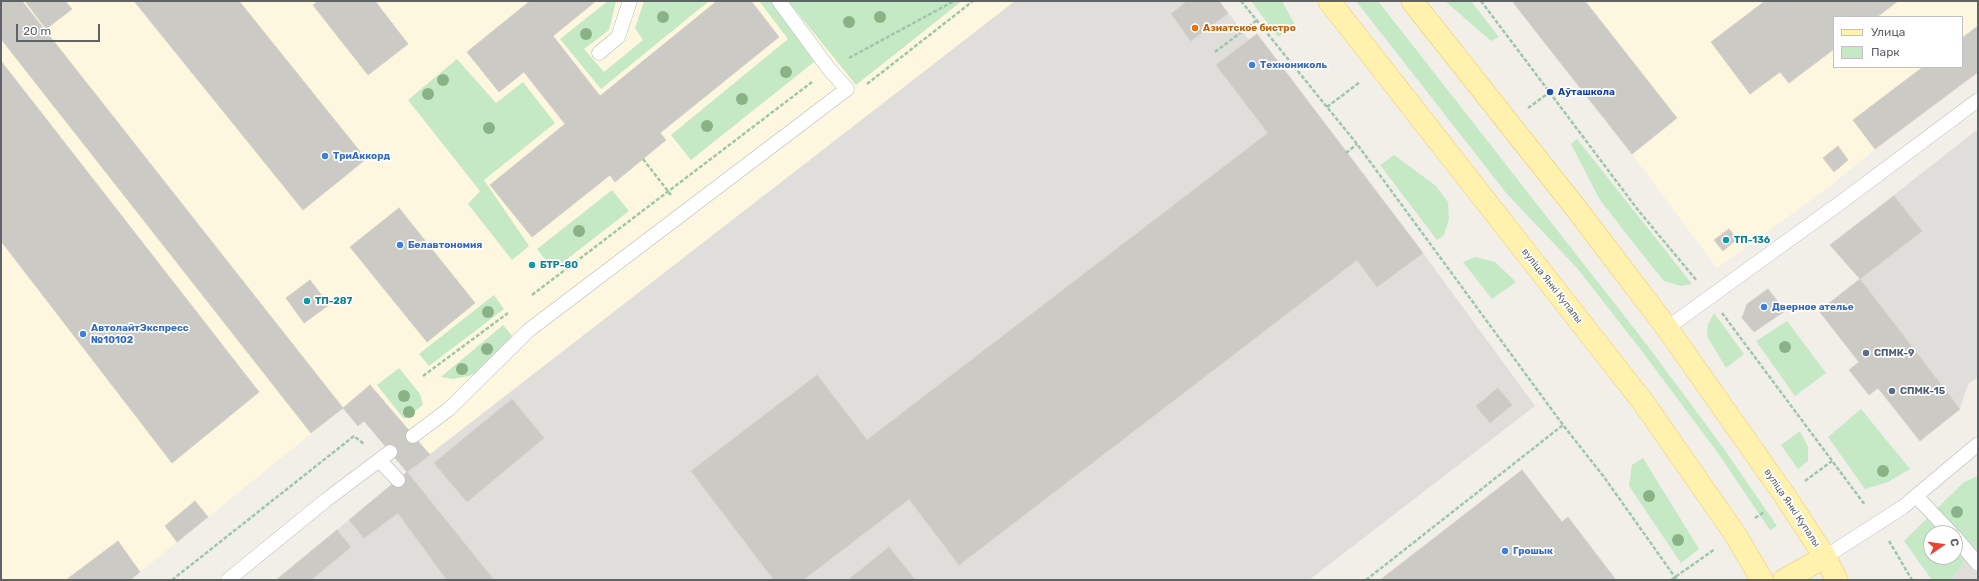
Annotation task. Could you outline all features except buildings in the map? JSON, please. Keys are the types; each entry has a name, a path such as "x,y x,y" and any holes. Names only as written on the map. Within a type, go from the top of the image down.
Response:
{"main road":[{"name":"вуліца Янкі Купалы","path":"1330,1 1643,402 1735,534 1762,580"},
{"name":"вуліца Янкі Купалы","path":"1412,1 1575,207 1666,328 1785,496 1825,557 1837,580"},
{"path":"1784,580 1825,557"}],"lane":[{"path":"599,53 618,37 630,1"},
{"path":"413,436 449,409 529,330 847,89 830,69 779,1"},
{"path":"1666,328 1840,203 1978,100"},
{"name":"вуліца Янкі Купалы","path":"1825,557 1879,524 1916,497 1978,444"},
{"path":"228,580 326,500 383,457 398,480"},
{"path":"1916,497 1943,525"},
{"path":"1963,546 1978,564"}],"path":[{"path":"532,294 830,69 914,21 954,1"},
{"path":"861,88 973,1"},
{"path":"1241,1 1357,144 1563,425 1604,477 1677,580"},
{"path":"1216,52 1256,20"},
{"path":"1327,107 1381,66"},
{"path":"1346,153 1357,144"},
{"path":"643,160 684,213"},
{"path":"424,376 508,313"},
{"path":"1366,580 1563,425"},
{"path":"172,580 354,436 383,457"}],"shaded area":[{"path":"1,1 1015,1 407,472 364,421 358,426 343,408 130,580 1,580"},
{"path":"1015,1 1219,1 1249,40 1257,34 1423,253 1535,406 1309,580 276,580 407,472"},
{"path":"1512,1 1978,1 1978,72 1875,149 1829,187 1717,268 1632,154"},
{"path":"1978,129 1978,377 1968,384 1960,409 1860,279 1830,245"},
{"path":"1978,545 1978,580 1951,580 1963,565 1970,553"}],"green space":[{"path":"608,1 616,1 609,30 584,49 604,72 643,40 635,28 644,1 709,1 601,89 560,39"},
{"path":"759,1 773,1 814,62 691,160 671,135 788,39"},
{"path":"788,1 962,1 856,85"},
{"path":"1251,1 1282,1 1295,25 1278,37"},
{"path":"1356,1 1378,1 1647,345 1724,449 1777,526 1770,530 1718,453 1638,346 1577,268 1507,194"},
{"path":"1445,1 1471,1 1499,37 1491,41"},
{"path":"457,59 496,103 523,82 555,123 484,180 529,246 512,260 468,204 480,191 408,100"},
{"path":"1577,139 1692,284 1681,286 1664,281 1654,269 1600,200 1571,144"},
{"path":"1394,155 1436,186 1448,202 1449,219 1444,235 1437,240 1380,165"},
{"path":"612,190 629,211 553,270 537,249"},
{"path":"1475,257 1495,262 1516,282 1492,299 1463,262"},
{"path":"494,295 504,309 429,366 419,354"},
{"path":"1714,313 1744,354 1726,368 1707,336 1708,324"},
{"path":"1787,321 1826,373 1795,396 1756,341"},
{"path":"503,325 514,338 480,371 469,376 453,379 441,377"},
{"path":"399,368 420,394 423,405 404,419 377,385"},
{"path":"1861,409 1910,469 1888,482 1865,489 1828,437"},
{"path":"1800,431 1808,447 1808,461 1798,469 1781,445"},
{"path":"1643,458 1699,549 1681,563 1629,486 1632,465"},
{"path":"1978,476 1978,545 1963,563 1963,525 1923,525 1923,565 1962,565 1951,580 1932,580 1904,541 1964,482"}],"place":[{"name":"Азиатское бистро","path":"1195,28"},
{"name":"Технониколь","path":"1252,65"},
{"name":"Аўташкола","path":"1550,92"},
{"name":"ТриАккорд","path":"325,156"},
{"name":"ТП-136","path":"1726,240"},
{"name":"Белавтономия","path":"400,245"},
{"name":"БТР-80","path":"532,265"},
{"name":"ТП-287","path":"307,301"},
{"name":"Дверное ателье","path":"1764,307"},
{"name":"АвтолайтЭкспресс №10102","path":"83,334"},
{"name":"СПМК-9","path":"1866,353"},
{"name":"СПМК-15","path":"1892,391"},
{"name":"Грошык","path":"1505,551"}]}
